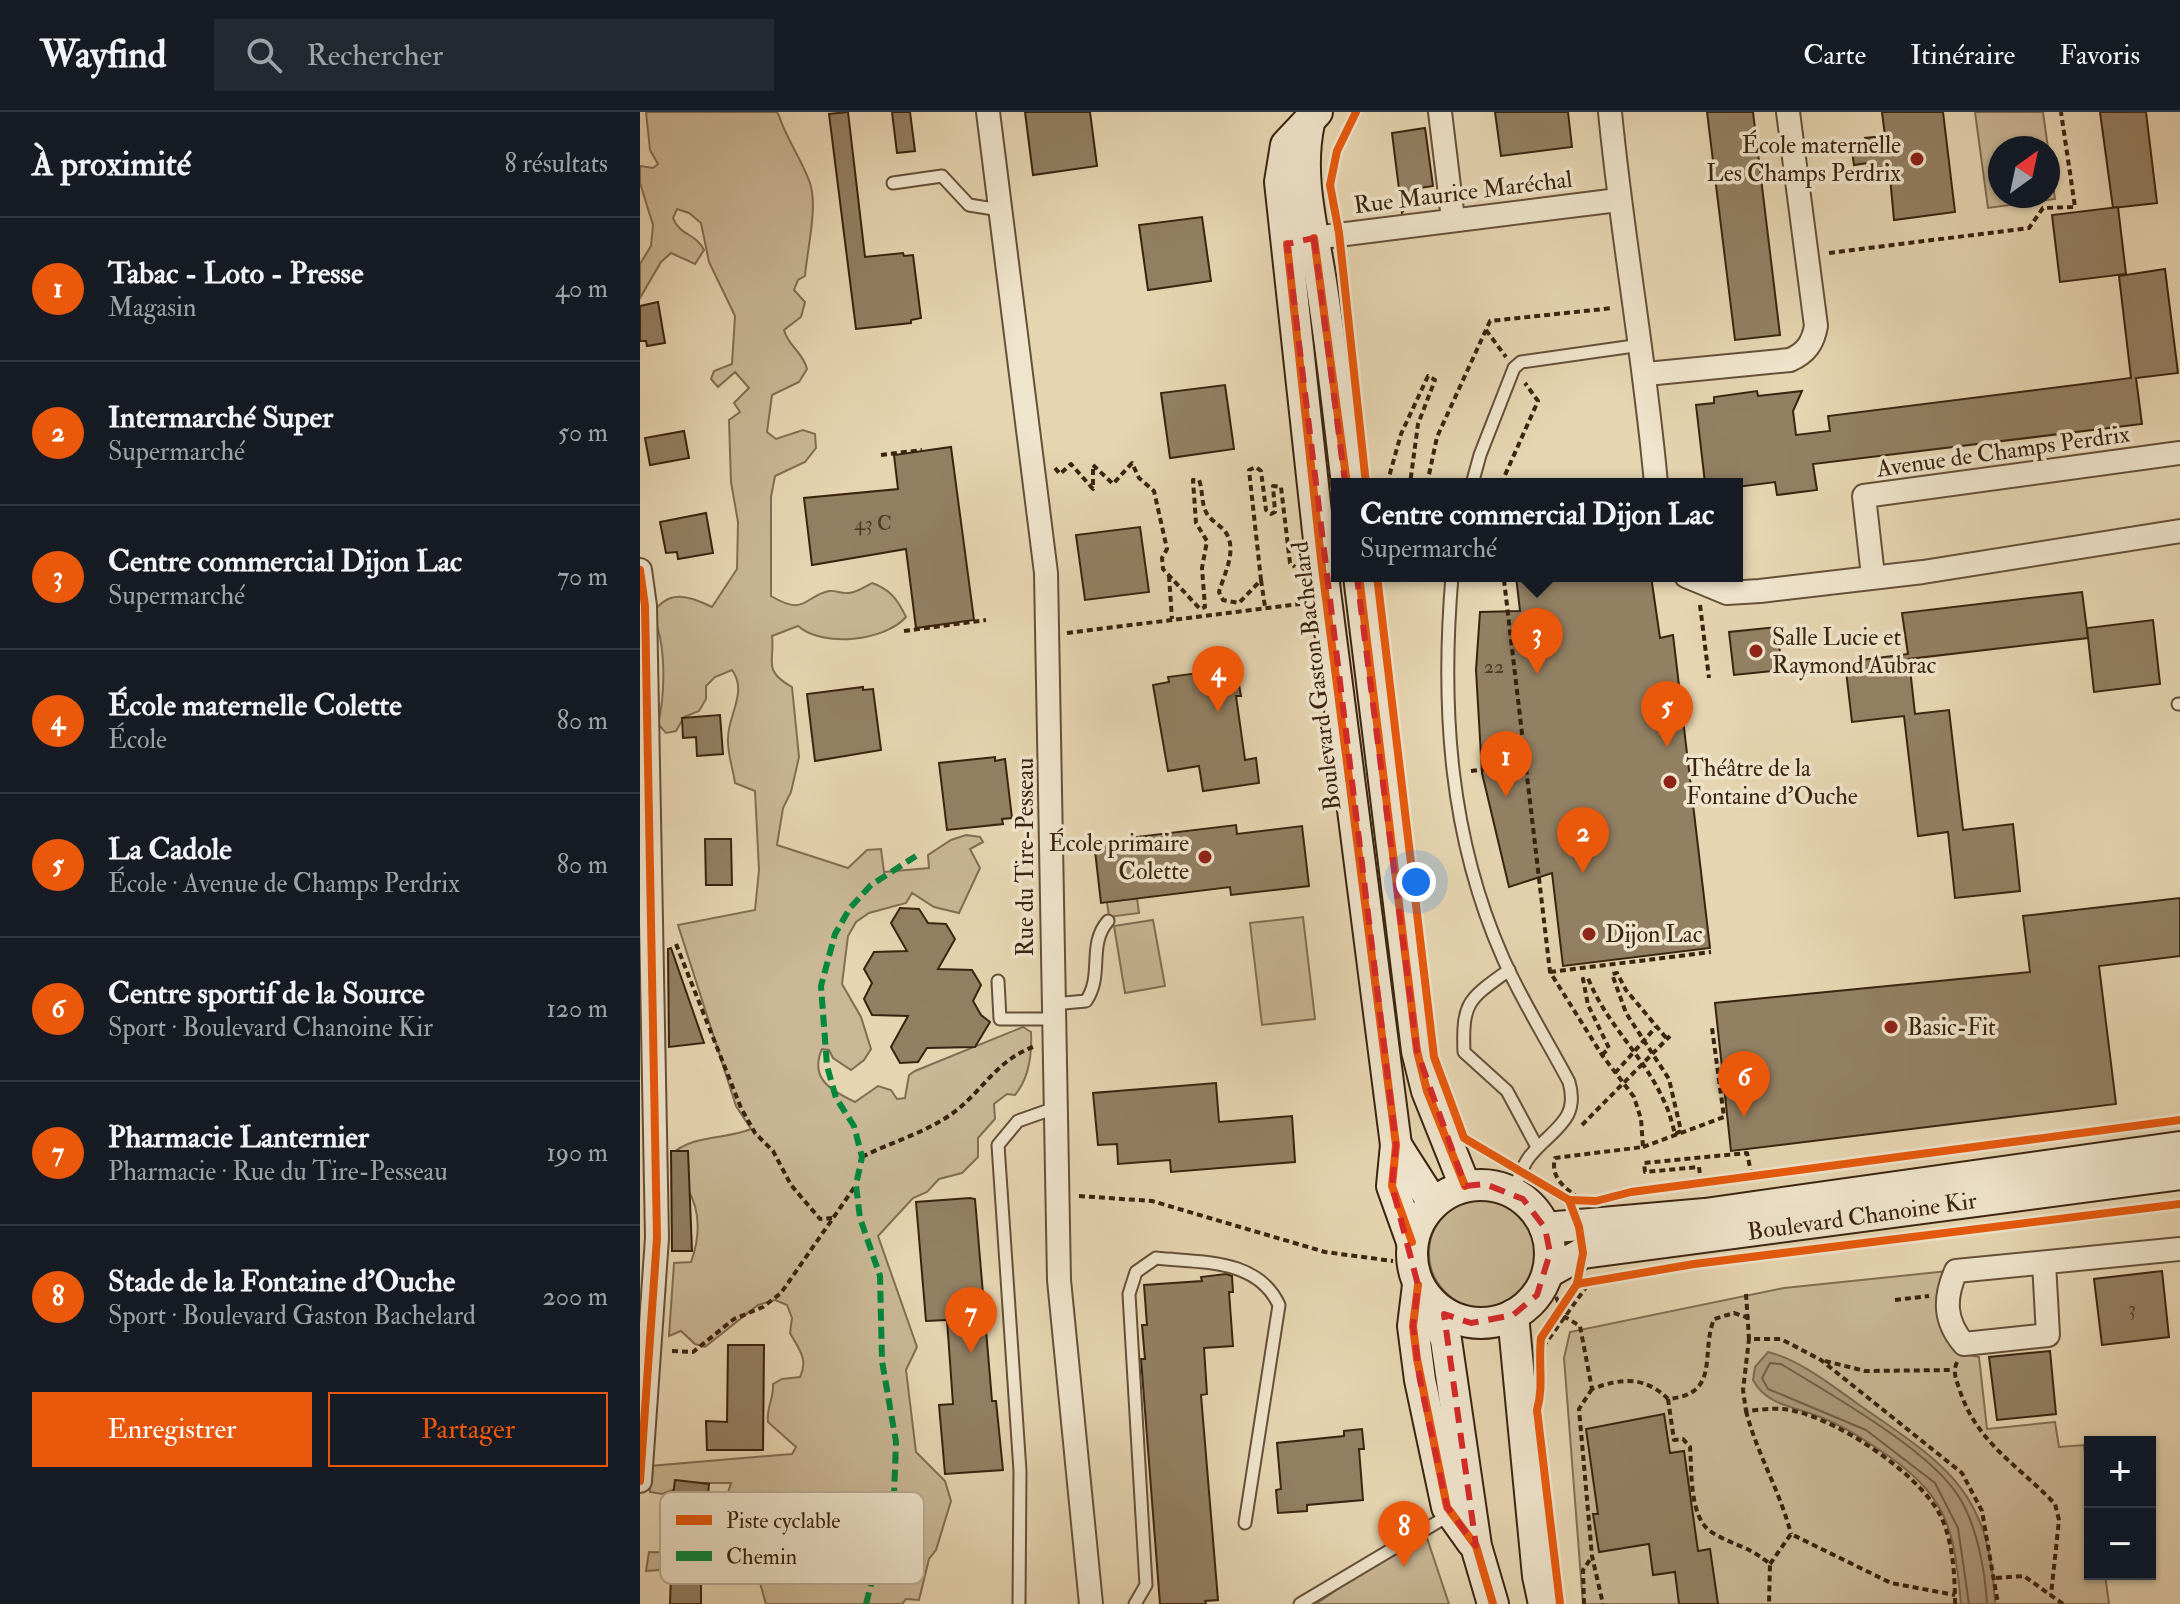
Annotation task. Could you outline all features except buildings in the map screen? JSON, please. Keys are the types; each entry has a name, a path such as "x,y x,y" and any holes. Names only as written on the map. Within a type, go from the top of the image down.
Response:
{"main road":[{"name":"Boulevard Gaston Bachelard","path":"1313,117 1302,159 1301,241 1322,568 1396,1145 1392,1186 1418,1274 1446,1340 1476,1546 1493,1604"},
{"name":"Boulevard Gaston Bachelard","path":"1301,241 1346,478"},
{"path":"1360,582 1417,1051 1427,1091 1465,1186"},
{"name":"Boulevard Gaston Bachelard","path":"1396,1145 1433,1203"},
{"name":"Boulevard Chanoine Kir","path":"1545,1228 1705,1214 2180,1147"},
{"name":"Boulevard Chanoine Kir","path":"1549,1272 1583,1253 2180,1174"},
{"path":"1418,1274 1450,1316 1471,1323 1493,1322 1513,1315 1537,1295 1549,1272 1545,1228 1517,1182 1465,1186 1433,1203 1420,1220 1413,1326 1420,1380 1447,1507 1476,1546"},
{"path":"1513,1315 1538,1576 1544,1604"}],"street":[{"name":"Rue du Tire-Pesseau","path":"988,112 1046,573 1050,636 1053,1042 1059,1280 1091,1604"},
{"path":"1440,112 1453,219"},
{"path":"1610,112 1618,200 1646,374 1655,478"},
{"path":"1646,374 1790,360 1800,355 1813,339 1816,326 1788,112"},
{"name":"Rue Maurice Maréchal","path":"1301,241 1618,200"},
{"name":"Avenue de Champs Perdrix","path":"1873,576 1864,496 2180,453"},
{"path":"1700,582 1727,593 1923,572 2180,531"},
{"path":"640,570 645,606 644,784 657,1238 643,1394 640,1481"},
{"path":"2044,1263 2048,1335 1964,1344 1953,1332 1947,1294 1956,1271 2180,1249"}],"lane":[{"path":"893,183 942,176 969,205 1000,210"},
{"path":"1474,478 1514,368 1521,362 1642,345"},
{"path":"1452,582 1445,682 1453,774 1477,886 1509,970 1569,1082 1574,1100 1569,1115 1537,1147 1517,1182"},
{"path":"998,981 1000,1019 1053,1012 1086,1001 1093,990 1097,938 1108,921"},
{"path":"1509,970 1468,1005 1463,1020 1464,1052 1507,1091 1537,1147"},
{"path":"1019,1604 1020,1471 998,1145 1018,1121 1055,1108"},
{"path":"1135,1604 1146,1585 1129,1294 1136,1272 1156,1258 1241,1267 1271,1287 1279,1305 1245,1523"},
{"path":"1300,1604 1452,1514"}],"path":[{"path":"1807,256 2029,228 2043,208 2075,207 2061,112"},
{"path":"1389,478 1401,434 1428,376 1435,380 1418,424 1411,478"},
{"path":"881,455 922,450"},
{"path":"1051,479 1051,464 1060,474 1071,464 1093,489 1093,465 1113,484 1132,463 1139,478 1154,491 1167,549 1162,558 1163,569 1200,609 1205,607 1202,568 1207,541 1196,523 1191,489 1193,480 1199,480 1206,513 1226,532 1229,542 1228,572 1219,592 1223,600 1239,603 1261,580"},
{"path":"1265,607 1249,470 1256,467 1261,471 1266,510 1271,514 1275,512 1273,486 1281,487 1290,563 1299,568 1322,568"},
{"path":"1169,576 1172,619"},
{"path":"1050,636 1327,601"},
{"path":"1232,603 1233,611"},
{"path":"904,631 986,620"},
{"path":"1702,627 1709,678"},
{"path":"1453,774 1525,764"},
{"path":"1550,972 1711,952"},
{"path":"681,960 748,1121 815,1214 820,1219 832,1218"},
{"path":"1578,1130 1642,1065 1654,1053 1669,1037 1626,990 1617,973 1612,974 1626,1013 1654,1053 1669,1079 1681,1131 1675,1134 1664,1100 1642,1065 1610,1023 1588,978 1583,979 1588,1005 1609,1048 1602,1055"},
{"path":"1615,1073 1656,1026"},
{"path":"1643,1147 1724,1117 1712,1028"},
{"path":"862,1157 923,1130 957,1110 1006,1062 1026,1049 1053,1042"},
{"path":"1555,1158 1562,1148"},
{"path":"1701,1183 1699,1167 1645,1172 1644,1163 1747,1153 1752,1177"},
{"path":"1740,1178 1765,1175"},
{"path":"1517,1182 1569,1200 1596,1201"},
{"path":"1687,1185 1714,1182"},
{"path":"649,1350 693,1352 734,1319 763,1307 795,1275 856,1185"},
{"path":"1057,1195 1152,1201 1325,1252 1418,1274"},
{"path":"1540,1362 1541,1338 1577,1284 1583,1253"},
{"path":"1549,1272 1559,1308 1580,1326 1592,1389"},
{"path":"1577,1284 1600,1278"},
{"path":"1746,1294 1749,1318 1743,1390 1746,1411 1757,1449 1783,1503 1791,1534 1891,1583 1955,1595"},
{"path":"1895,1300 1947,1294"},
{"path":"1668,1399 1691,1394 1700,1386 1706,1375 1714,1319 1734,1313 1749,1318"},
{"path":"1749,1339 1781,1339 1821,1360 1962,1473 1982,1511 1996,1578 1998,1604"},
{"path":"1964,1344 1953,1370 1967,1412 1978,1432 2055,1504 2059,1520 2051,1595"},
{"path":"1821,1360 1865,1371 1953,1370"},
{"path":"1603,1604 1592,1556 1579,1409 1592,1389 1628,1380 1655,1387 1668,1399 1674,1440 1683,1439 1690,1447 1700,1521 1709,1531 1751,1548 1770,1564"},
{"path":"1746,1411 1785,1409 1807,1415 1844,1433 1902,1472 1940,1514 1948,1538 1955,1604"},
{"path":"1769,1604 1770,1564 1791,1534"},
{"path":"1584,1604 1583,1570 1592,1556"},
{"path":"1996,1578 2024,1576 2063,1604"}],"highlighted area":[{"path":"1314,238 1417,1051 1465,1186 1485,1184 1523,1199 1545,1228 1550,1253 1537,1295 1513,1315 1471,1323 1444,1314 1476,1546 1447,1507 1420,1380 1413,1326 1418,1285 1392,1186 1396,1145 1287,244"}],"shaded area":[{"path":"646,112 777,112 807,175 813,204 805,276 798,280 794,290 805,302 801,317 784,330 807,369 799,382 772,395 767,432 776,439 803,430 815,434 816,448 805,462 775,476 771,497 771,596 798,605 829,591 851,593 872,583 893,596 906,617 884,632 854,639 822,637 798,626 772,636 773,670 792,687 799,757 791,792 783,808 777,845 848,868 867,850 881,849 884,872 929,868 928,855 951,840 966,835 980,837 983,842 970,849 980,868 959,913 934,907 912,893 906,903 869,913 856,922 848,936 842,984 861,1017 871,1049 864,1060 851,1070 833,1058 829,1050 822,1049 818,1068 820,1076 831,1088 855,1102 878,1086 891,1090 897,1099 905,1098 909,1075 915,1071 1023,1027 1031,1032 1030,1057 1024,1081 1015,1095 1007,1094 994,1104 995,1119 978,1138 978,1157 962,1173 939,1179 927,1192 913,1198 878,1236 917,1347 906,1370 916,1452 945,1481 951,1501 924,1580 924,1492 728,1492 731,1483 691,1483 660,1494 650,1492 650,1466 792,1454 796,1447 768,1422 768,1412 773,1384 782,1379 800,1377 803,1365 790,1333 792,1318 787,1305 775,1300 758,1305 705,1347 695,1344 681,1331 669,1336 674,1263 691,1262 698,1224 692,1197 675,1169 671,1155 699,1140 751,1129 736,1106 678,925 755,910 759,870 755,791 735,783 728,749 729,729 738,695 732,670 715,677 706,686 706,699 699,711 684,717 676,731 666,733 658,724 663,669 660,639 652,615 664,601 671,598 686,597 712,607 737,569 738,522 731,482 729,420 740,412 734,403 749,388 735,372 718,387 711,379 714,371 732,364 735,316 709,262 701,223 689,213 677,209 673,218 679,228 704,250 695,264 671,253 661,262 640,298 640,264 651,246 653,225 640,183 640,166 653,168 658,164 650,150"},
{"path":"1975,112 2043,112 2046,136 1988,136 1988,208"},
{"path":"1137,898 1139,913 1109,917 1107,902"},
{"path":"1303,917 1315,1019 1262,1025 1250,923"},
{"path":"1153,920 1165,986 1125,993 1114,926"},
{"path":"1484,1198 1505,1202 1523,1214 1535,1232 1539,1253 1535,1274 1523,1292 1505,1304 1484,1308 1463,1304 1445,1292 1433,1274 1429,1253 1433,1232 1445,1214 1463,1202"},
{"path":"1958,1270 1944,1331 1959,1353 1979,1357 1987,1429 2055,1422 2059,1447 2084,1445 2084,1580 2106,1580 2109,1604 1583,1604 1564,1358 1570,1332 1784,1288"},
{"path":"1424,1529 1449,1604 1316,1604"},
{"path":"649,1552 660,1552 660,1570 646,1571"},
{"path":"760,1584 923,1584 919,1600 906,1599 902,1604 766,1604"}],"water":[{"path":"1768,1352 1792,1361 1826,1381 1915,1444 1957,1483 1984,1532 1995,1604 1961,1604 1955,1557 1945,1520 1937,1504 1910,1473 1844,1428 1780,1403 1758,1388 1753,1380 1755,1367"}],"marked path":[{"path":"894,1492 896,1442 882,1361 880,1276 860,1218 856,1185 862,1157 854,1126 836,1098 827,1066 821,986 835,934 850,908 871,885 916,856"},
{"path":"866,1604 871,1584"}],"cycle path":[{"path":"1356,112 1337,151 1330,185 1339,233 1365,478"},
{"path":"1314,238 1346,478"},
{"path":"1287,244 1322,568 1396,1145 1392,1186 1412,1242"},
{"path":"640,570 645,606 657,1238 640,1481"},
{"path":"1360,582 1417,1051 1427,1091 1465,1186"},
{"path":"1378,582 1434,1057 1464,1138 1569,1200 1579,1227 1583,1253 1577,1284 1541,1338 1537,1410 1560,1604"},
{"path":"1569,1200 1596,1201 1631,1192 2180,1120"},
{"path":"1577,1284 1694,1264 2180,1204"},
{"path":"1418,1285 1413,1326 1417,1359 1447,1507 1476,1546 1493,1604"}],"place":[{"name":"École maternelle Les Champs Perdrix","path":"1917,159"},
{"name":"Salle Lucie et Raymond Aubrac","path":"1756,651"},
{"name":"Centre commercial Dijon Lac","path":"1537,674"},
{"name":"École maternelle Colette","path":"1218,712"},
{"name":"La Cadole","path":"1667,747"},
{"name":"Théâtre de la Fontaine d'Ouche","path":"1670,782"},
{"name":"Tabac - Loto - Presse","path":"1506,797"},
{"name":"École primaire Colette","path":"1205,857"},
{"name":"Intermarché Super","path":"1583,873"},
{"name":"Dijon Lac","path":"1589,934"},
{"name":"Basic-Fit","path":"1891,1027"},
{"name":"Centre sportif de la Source","path":"1744,1117"},
{"name":"Pharmacie Lanternier","path":"971,1353"},
{"name":"Stade de la Fontaine d'Ouche","path":"1404,1567"}]}
